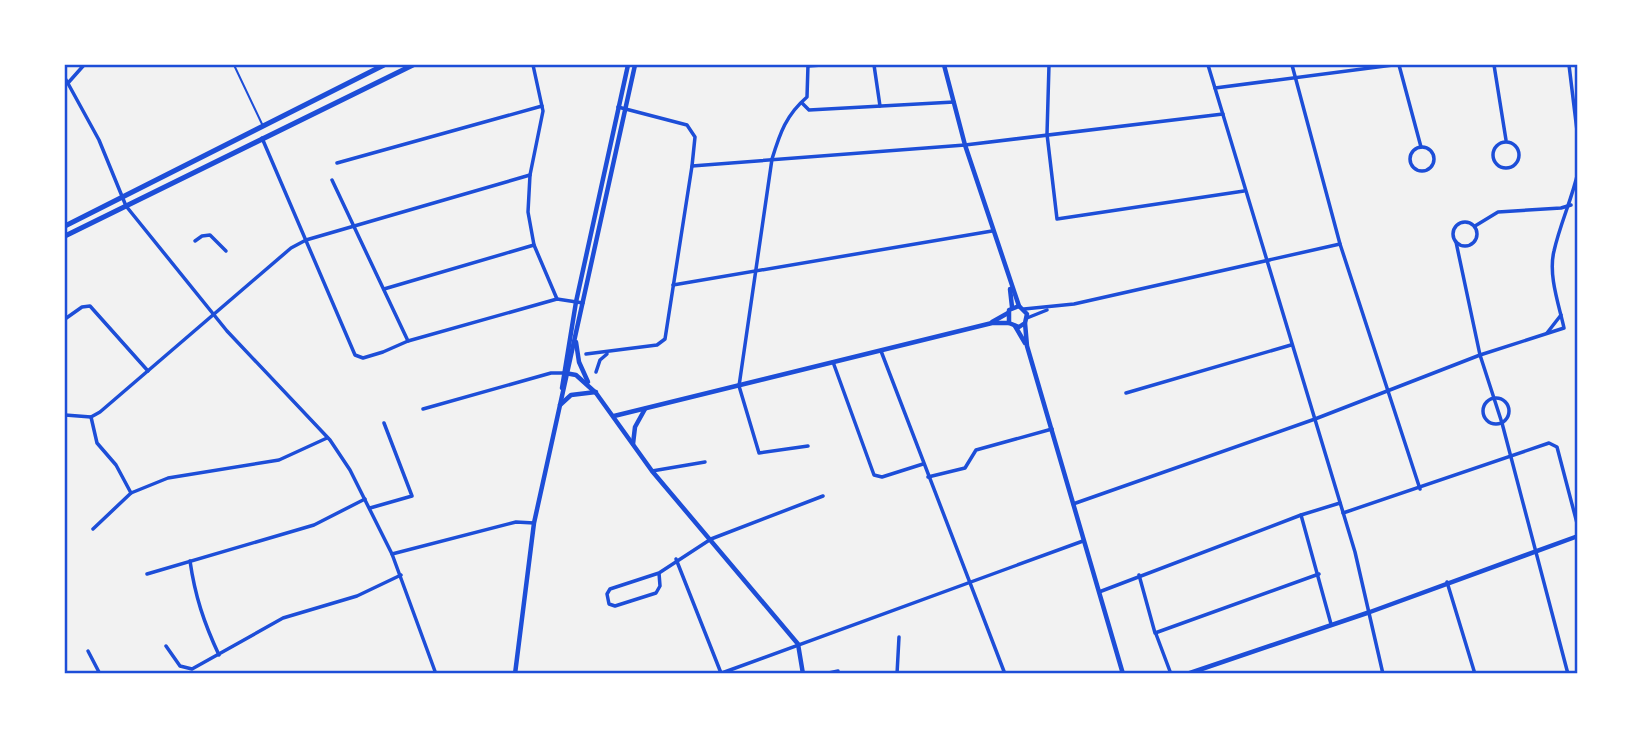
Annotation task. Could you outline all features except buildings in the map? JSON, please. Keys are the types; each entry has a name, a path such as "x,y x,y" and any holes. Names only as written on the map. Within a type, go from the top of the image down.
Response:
{"main road":[{"path":"65,226 384,65"},
{"path":"65,236 413,65"}],"street":[{"path":"68,83 84,65"},
{"path":"533,65 542,106 530,175 528,212 534,245 557,299"},
{"path":"567,373 576,302 628,65"},
{"path":"516,674 534,523 635,65"},
{"path":"808,446 759,453 739,386 758,272 772,159 781,129 790,113 809,91 808,66 822,65"},
{"path":"874,65 880,106"},
{"path":"944,65 992,231 1010,285 1022,307 1026,321 1027,346"},
{"path":"1049,65 1047,134 1058,219 1244,191"},
{"path":"1208,65 1343,513 1384,674"},
{"path":"1292,65 1340,244 1420,489"},
{"path":"1215,89 1393,65"},
{"path":"1399,65 1421,147"},
{"path":"1494,65 1506,141 1517,148 1519,154 1516,164 1506,168 1494,161 1493,151 1498,144 1506,141"},
{"path":"1569,65 1578,139"},
{"path":"65,78 99,140 124,207 215,315 327,438 365,499 401,575 436,674"},
{"path":"801,102 809,110 954,102"},
{"path":"337,163 542,106"},
{"path":"586,354 608,353 663,342 692,166 695,137 687,125 618,107"},
{"path":"692,166 965,145 1223,114"},
{"path":"262,138 355,355 363,358 408,341 557,299 583,303"},
{"path":"1421,147 1430,150 1434,158 1431,167 1423,170 1415,168 1411,160 1413,152 1421,147"},
{"path":"1073,504 1315,419 1480,355 1564,328 1554,278 1553,253 1571,205 1578,172"},
{"path":"65,415 91,417 215,315 291,248 306,240 355,229 530,175"},
{"path":"332,180 408,341"},
{"path":"1475,226 1498,212 1571,205"},
{"path":"1456,242 1464,246 1474,242 1478,232 1475,226 1468,222 1457,225 1453,234 1480,355 1502,423 1568,674"},
{"path":"673,285 992,231"},
{"path":"195,241 210,235 226,251"},
{"path":"1015,326 1049,309 1340,244"},
{"path":"384,289 534,245"},
{"path":"992,323 1012,307 1010,285"},
{"path":"65,319 82,307 90,306 148,371"},
{"path":"1012,307 1049,309"},
{"path":"1007,313 1009,323"},
{"path":"1547,333 1561,316"},
{"path":"614,416 992,323 1009,323 1015,326 1027,346 1123,674"},
{"path":"1577,331 1578,339"},
{"path":"576,342 579,362 590,386 652,471 798,644 803,674"},
{"path":"1126,393 1291,345"},
{"path":"881,351 1005,674"},
{"path":"596,372 600,360 608,353"},
{"path":"833,362 874,475 882,477 923,464"},
{"path":"423,409 551,373 567,373 590,386"},
{"path":"560,406 571,395 596,393"},
{"path":"1495,398 1506,402 1509,410 1502,423"},
{"path":"1495,398 1484,405 1484,417 1490,424 1502,423"},
{"path":"633,445 635,427 645,409"},
{"path":"91,417 97,443 116,465 131,493"},
{"path":"370,508 412,496 384,423"},
{"path":"928,477 965,468 976,450 1052,429"},
{"path":"93,529 131,493 168,478 279,460 327,438"},
{"path":"1343,513 1549,443 1557,447 1578,527"},
{"path":"652,471 705,462"},
{"path":"659,573 660,586 656,593 615,606 609,604 609,590 659,573 676,559 711,539 823,496"},
{"path":"147,574 314,525 365,499"},
{"path":"1098,592 1301,515 1340,503"},
{"path":"1301,515 1331,624"},
{"path":"392,554 499,526 534,523"},
{"path":"1186,674 1370,612 1578,536"},
{"path":"676,559 720,674 1083,541"},
{"path":"190,561 196,602 219,655"},
{"path":"1155,633 1319,574"},
{"path":"166,646 180,666 192,669 283,618 357,596 401,575"},
{"path":"1139,575 1155,633 1171,674"},
{"path":"1447,582 1475,674"},
{"path":"897,674 899,637"},
{"path":"88,651 100,674"},
{"path":"824,674 838,671"}],"lane":[{"path":"234,65 262,125"}]}
